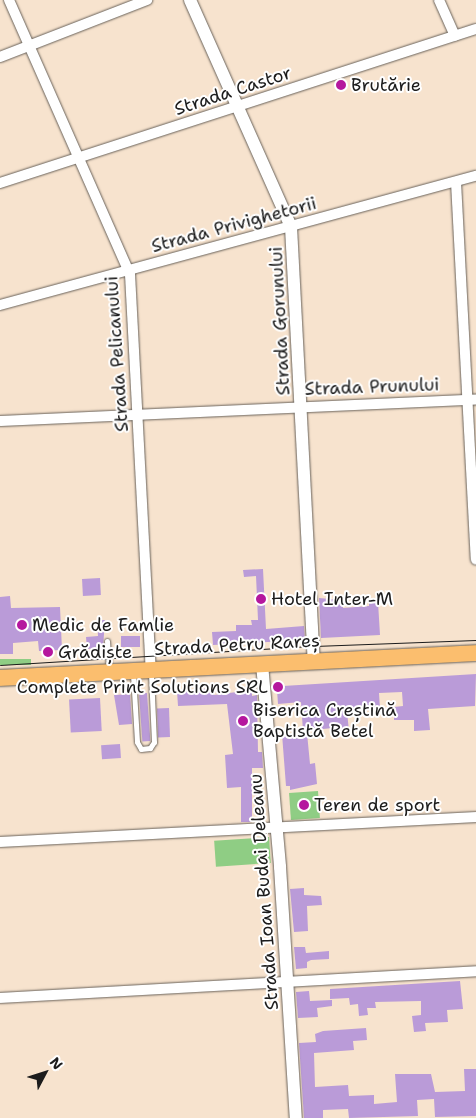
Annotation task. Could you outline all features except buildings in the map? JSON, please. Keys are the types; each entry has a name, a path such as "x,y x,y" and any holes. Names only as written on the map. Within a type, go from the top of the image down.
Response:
{"main road":[{"name":"Strada Petru Rareș","path":"0,678 476,652"}],"street":[{"name":"Strada Pelicanului","path":"9,0 128,269 138,415 151,670"},
{"path":"0,57 147,0"},
{"name":"Strada Gorunului","path":"190,0 291,227 303,406 314,661"},
{"path":"439,0 455,36"},
{"name":"Strada Castor","path":"0,183 476,29"},
{"name":"Strada Privighetorii","path":"0,305 476,176"},
{"path":"456,182 472,399 476,558"},
{"name":"Strada Prunului","path":"0,421 472,399"},
{"name":"Strada Ioan Budai Deleanu","path":"262,664 277,828 296,1118"},
{"path":"0,842 476,818"},
{"path":"0,998 288,980 476,971"}],"lane":[{"path":"108,641 110,672"},
{"path":"133,671 137,742 142,749 150,748 154,742 151,670"}],"green space":[{"path":"0,659 31,659 31,665 0,665"},
{"name":"Teren de sport","path":"318,791 320,818 291,820 289,793"},
{"path":"269,837 271,863 216,867 214,841"}],"tram line":[{"path":"0,665 314,646 476,640"}],"place":[{"name":"Brutărie","path":"341,85"},
{"name":"Hotel Inter-M","path":"261,599"},
{"name":"Medic de Famlie","path":"22,625"},
{"name":"Grădiște","path":"48,652"},
{"name":"Complete Print Solutions SRL","path":"278,687"},
{"name":"Biserica Creștină Baptistă Betel","path":"243,721"},
{"name":"Teren de sport","path":"304,805"}]}
